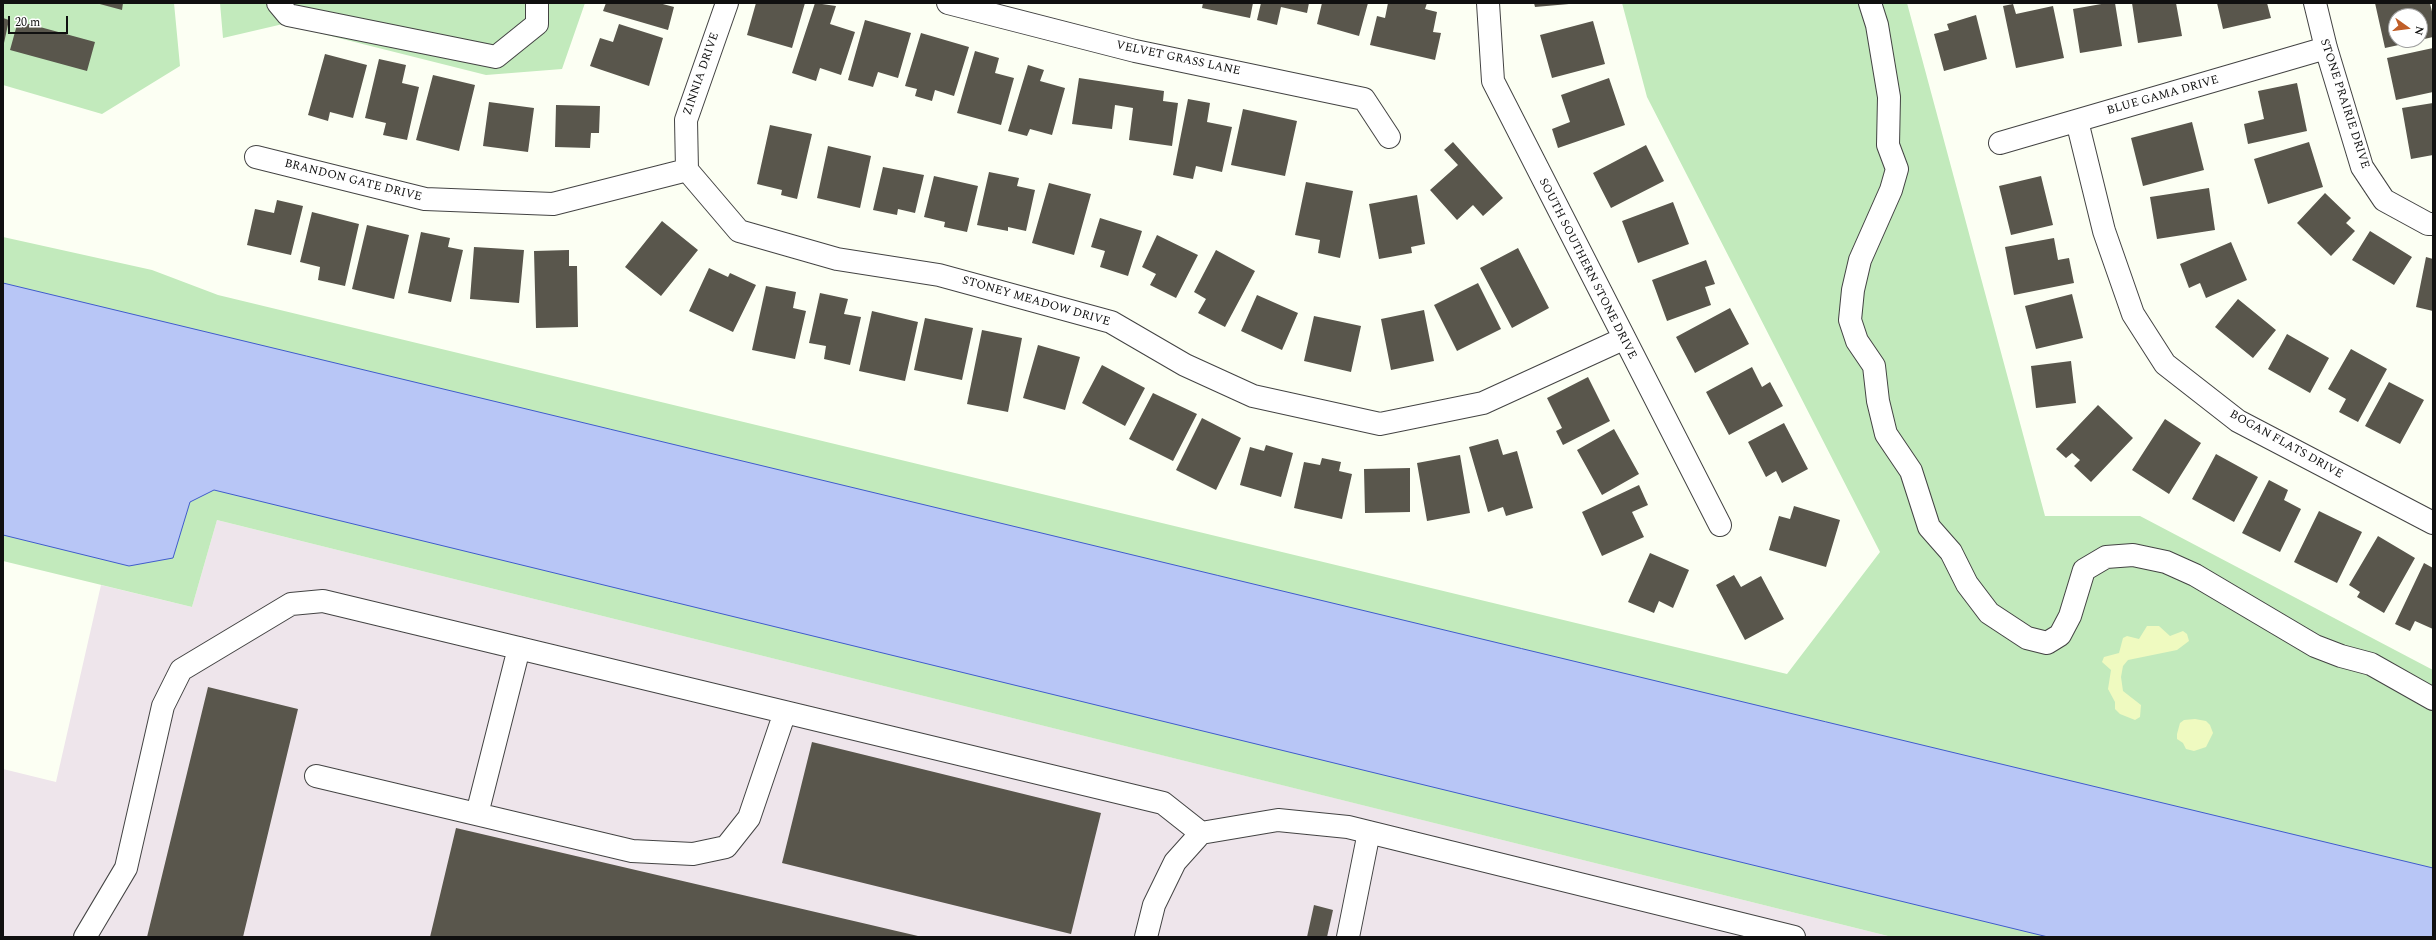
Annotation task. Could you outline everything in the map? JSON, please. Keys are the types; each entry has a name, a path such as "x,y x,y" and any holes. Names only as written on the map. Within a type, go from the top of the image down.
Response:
{"street":[{"path":"278,3 288,15 496,57 537,24 537,3"},
{"name":"ZINNIA DRIVE","path":"687,170 686,120 727,3"},
{"name":"VELVET GRASS LANE","path":"948,3 1135,50 1364,99 1389,137"},
{"name":"SOUTH SOUTHERN STONE DRIVE","path":"1488,3 1493,81 1623,338 1720,525"},
{"path":"1870,3 1877,25 1889,97 1888,145 1897,169 1891,190 1860,260 1853,290 1850,320 1857,341 1874,366 1878,401 1886,434 1911,471 1929,527 1951,552 1967,584 1989,613 2026,638 2047,643 2060,635 2070,616 2084,570 2106,556 2133,555 2166,562 2195,575 2316,646 2341,656 2371,664 2433,699"},
{"name":"STONE PRAIRIE DRIVE","path":"2315,3 2326,48 2362,167 2384,200 2428,224 2433,224"},
{"name":"BLUE GAMA DRIVE","path":"2000,143 2326,48"},
{"name":"BOGAN FLATS DRIVE","path":"2077,121 2104,231 2133,314 2165,364 2238,420 2433,523"},
{"name":"BRANDON GATE DRIVE","path":"256,158 425,199 553,204 687,170"},
{"name":"STONEY MEADOW DRIVE","path":"687,170 739,232 837,259 939,274 1111,322 1185,365 1253,396 1380,424 1483,403 1623,338"},
{"path":"85,937 126,868 163,706 182,670 290,604 323,601 1163,803 1201,832"},
{"path":"477,814 519,648"},
{"path":"316,776 632,851 693,854 726,847 749,818 785,712"},
{"path":"1146,937 1154,905 1175,862 1201,832 1278,820 1348,826 1794,937"},
{"path":"1348,937 1369,832"}],"shaded area":[{"path":"3,3 174,3 180,66 102,114 3,85"},
{"path":"220,3 585,3 562,69 486,75 283,24 223,38"},
{"path":"1622,3 1907,3 2045,516 2140,516 2433,670 2433,937 1892,937 217,520 192,607 3,561 3,237 152,270 218,295 1787,674 1880,552 1647,97"},
{"path":"217,520 1892,937 3,937 3,769 56,782 101,585 192,607"}],"sand":[{"path":"2147,626 2159,626 2170,636 2183,631 2187,634 2189,641 2177,650 2128,660 2123,666 2121,677 2123,691 2141,705 2140,717 2135,720 2120,714 2115,709 2115,702 2108,689 2111,670 2102,662 2104,657 2119,653 2123,638 2127,636 2139,639"},
{"path":"2195,719 2206,721 2210,725 2213,733 2206,747 2194,751 2186,749 2183,743 2177,739 2177,734 2180,723 2184,720"}],"water":[{"path":"3,283 2433,868 2433,937 2048,937 214,490 190,502 173,558 129,566 3,535"}],"building":[{"path":"96,3 123,3 122,10"},
{"path":"606,3 659,3 674,7 668,30 603,11"},
{"path":"756,3 805,3 792,48 747,35"},
{"path":"815,3 836,6 830,24 855,32 841,75 820,68 816,81 792,73"},
{"path":"1203,3 1253,3 1250,18 1202,8"},
{"path":"1261,3 1309,3 1307,13 1281,7 1277,25 1257,20"},
{"path":"1322,3 1368,3 1359,36 1317,24"},
{"path":"1388,3 1427,3 1425,9 1437,12 1433,32 1441,33 1435,60 1370,45 1377,16 1385,18"},
{"path":"1534,3 1569,3 1569,4 1535,7"},
{"path":"2115,3 2122,46 2080,53 2073,9"},
{"path":"2132,3 2176,3 2182,36 2138,43"},
{"path":"2217,3 2267,3 2271,18 2223,29"},
{"path":"2375,3 2430,3 2433,16 2433,37 2428,38 2428,8 2388,8 2388,47 2385,48"},
{"path":"2013,4 2016,14 2053,6 2064,58 2016,68 2003,6"},
{"path":"1976,15 1987,59 1944,71 1934,34 1949,30 1947,24"},
{"path":"3,18 9,20 4,43 3,43"},
{"path":"865,20 911,33 898,78 878,72 873,87 848,80"},
{"path":"18,21 95,42 87,71 10,50"},
{"path":"1593,21 1605,64 1552,78 1540,35"},
{"path":"619,24 663,38 649,86 590,66 600,38 613,42"},
{"path":"921,33 969,47 954,96 935,90 932,101 915,96 917,89 905,86"},
{"path":"2433,48 2433,92 2396,100 2387,58"},
{"path":"975,51 999,58 995,73 1014,78 1001,125 957,113"},
{"path":"325,54 367,65 353,118 330,112 328,121 308,115"},
{"path":"379,59 406,65 402,83 419,87 407,140 383,135 386,123 365,118"},
{"path":"1028,65 1044,70 1040,81 1065,88 1052,135 1030,129 1027,136 1008,131"},
{"path":"433,75 475,85 459,151 416,140"},
{"path":"1079,78 1164,91 1163,101 1178,103 1172,146 1129,140 1133,108 1115,105 1112,129 1072,124"},
{"path":"1609,78 1625,125 1558,148 1552,129 1570,122 1561,95"},
{"path":"2297,83 2307,131 2248,144 2244,124 2264,119 2258,91"},
{"path":"1188,99 1210,103 1207,122 1232,127 1222,172 1196,166 1193,179 1173,175"},
{"path":"489,102 534,108 528,152 483,146"},
{"path":"2433,103 2433,155 2411,159 2402,108"},
{"path":"556,105 600,106 599,133 591,133 590,148 555,147"},
{"path":"1243,109 1297,121 1285,176 1231,165"},
{"path":"2192,122 2204,170 2143,186 2131,138"},
{"path":"770,125 812,134 797,199 781,195 782,190 757,184"},
{"path":"1453,142 1503,198 1483,216 1473,205 1457,220 1430,190 1458,165 1444,150"},
{"path":"2309,142 2323,187 2268,204 2254,159"},
{"path":"1646,145 1664,181 1611,208 1593,173"},
{"path":"828,146 871,156 860,208 817,198"},
{"path":"883,167 924,175 915,213 898,209 897,215 873,210"},
{"path":"989,172 1019,178 1017,186 1035,190 1026,231 1008,227 1008,231 977,225"},
{"path":"934,176 978,186 967,232 944,227 945,222 924,217"},
{"path":"2041,176 2053,225 2011,235 1999,186"},
{"path":"1306,182 1353,191 1340,258 1318,253 1320,240 1295,235"},
{"path":"1049,183 1091,194 1074,255 1032,243"},
{"path":"2209,188 2215,230 2157,239 2150,197"},
{"path":"2325,193 2351,218 2346,223 2355,231 2331,256 2297,223"},
{"path":"1417,195 1425,244 1411,247 1412,253 1379,259 1369,204"},
{"path":"277,200 303,206 291,255 247,245 255,209 274,213"},
{"path":"1673,202 1689,244 1638,263 1622,221"},
{"path":"312,212 359,224 345,286 318,280 320,267 300,262"},
{"path":"1100,218 1142,231 1128,276 1100,267 1105,251 1091,247"},
{"path":"662,221 698,250 661,296 625,267"},
{"path":"367,225 409,235 394,299 352,289"},
{"path":"2370,231 2412,257 2394,285 2352,260"},
{"path":"421,232 450,238 448,247 463,250 451,302 408,293"},
{"path":"1157,235 1198,255 1176,298 1150,285 1156,274 1142,267"},
{"path":"2054,238 2058,260 2069,258 2074,283 2014,295 2005,247"},
{"path":"2231,242 2247,280 2206,298 2200,283 2189,288 2180,264"},
{"path":"474,247 524,250 519,303 470,299"},
{"path":"1518,248 1549,308 1512,328 1480,268"},
{"path":"569,250 569,266 577,266 578,327 536,328 534,251"},
{"path":"1216,250 1255,271 1225,327 1198,313 1206,299 1194,292"},
{"path":"2426,257 2433,259 2433,311 2416,307"},
{"path":"1706,260 1715,284 1705,287 1711,305 1667,321 1652,280"},
{"path":"709,268 728,277 730,273 756,285 733,332 689,311"},
{"path":"1478,283 1501,329 1457,351 1434,305"},
{"path":"766,286 796,292 793,308 806,311 795,359 752,350"},
{"path":"820,293 848,299 844,314 861,317 850,365 824,359 826,346 809,343"},
{"path":"2072,294 2083,338 2036,349 2025,306"},
{"path":"1257,295 1298,313 1282,350 1241,331"},
{"path":"2238,299 2276,330 2253,358 2215,327"},
{"path":"1730,308 1749,344 1695,373 1676,337"},
{"path":"1424,310 1434,361 1391,370 1381,319"},
{"path":"872,311 918,322 905,381 859,371"},
{"path":"1314,316 1361,326 1351,372 1304,361"},
{"path":"925,318 973,328 962,380 914,370"},
{"path":"982,330 1022,338 1008,412 967,404"},
{"path":"2287,334 2329,358 2310,393 2268,369"},
{"path":"1038,345 1080,357 1065,410 1023,398"},
{"path":"2351,349 2387,369 2358,422 2339,412 2346,399 2328,389"},
{"path":"2071,361 2076,403 2036,408 2031,366"},
{"path":"1102,365 1145,388 1125,426 1082,403"},
{"path":"1752,367 1762,387 1770,382 1783,406 1729,435 1706,392"},
{"path":"1588,377 1610,421 1563,445 1556,431 1562,428 1547,398"},
{"path":"2389,382 2424,400 2400,444 2365,426"},
{"path":"1153,393 1197,414 1173,461 1129,439"},
{"path":"2098,405 2133,438 2091,482 2074,466 2080,460 2072,453 2066,458 2056,449"},
{"path":"1202,418 1241,438 1216,490 1176,470"},
{"path":"2165,419 2201,443 2169,494 2132,470"},
{"path":"1784,423 1808,469 1782,483 1776,471 1766,477 1748,442"},
{"path":"1614,429 1639,474 1602,495 1577,450"},
{"path":"1498,439 1503,455 1517,451 1533,508 1506,516 1503,507 1488,512 1469,447"},
{"path":"1266,445 1293,453 1281,497 1240,485 1250,447 1264,451"},
{"path":"2216,454 2258,477 2234,522 2192,499"},
{"path":"1460,455 1470,513 1427,521 1417,463"},
{"path":"1322,458 1341,462 1339,471 1352,474 1342,519 1294,508 1304,462 1320,465"},
{"path":"1410,468 1410,512 1365,513 1364,469"},
{"path":"2269,480 2288,490 2284,500 2301,509 2280,552 2242,533"},
{"path":"1639,485 1648,505 1632,512 1644,537 1602,556 1582,512"},
{"path":"1794,506 1840,520 1826,567 1769,550 1779,516 1790,519"},
{"path":"2319,511 2362,532 2337,583 2294,562"},
{"path":"2378,536 2415,558 2384,613 2357,597 2360,592 2349,585"},
{"path":"1650,553 1689,570 1673,608 1659,601 1654,613 1628,602"},
{"path":"2424,563 2433,568 2433,629 2415,621 2410,631 2395,624"},
{"path":"1734,575 1741,587 1761,576 1784,619 1745,640 1716,585"},
{"path":"208,687 298,709 243,937 147,937"},
{"path":"812,742 1101,813 1071,934 782,863"},
{"path":"456,828 918,936 918,937 430,937"},
{"path":"1314,905 1333,910 1327,937 1307,937"}]}
